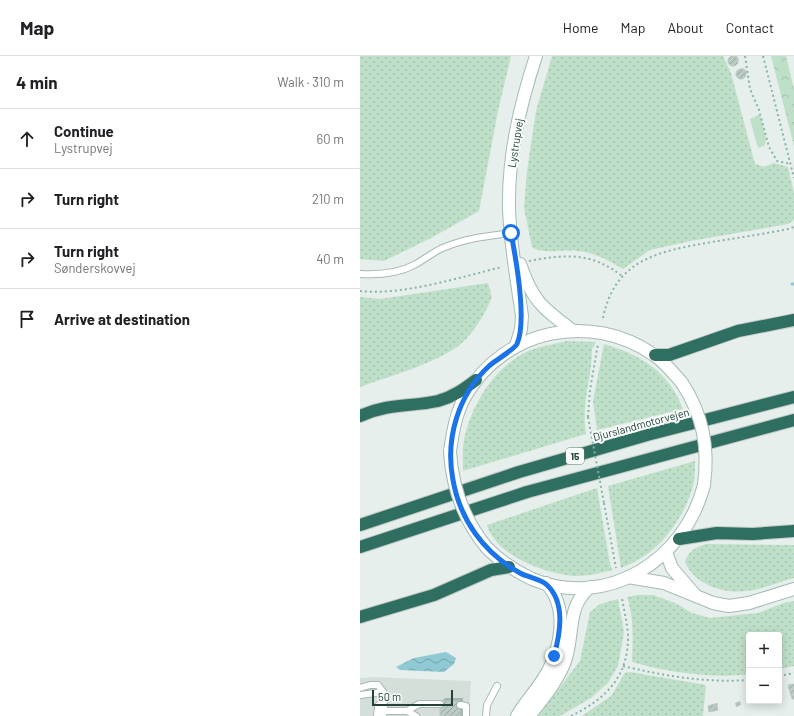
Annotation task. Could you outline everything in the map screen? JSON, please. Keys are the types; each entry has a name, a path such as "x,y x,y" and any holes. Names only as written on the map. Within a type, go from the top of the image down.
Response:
{"highway":[{"path":"655,355 669,355 738,331 794,320"},
{"path":"360,416 384,407 438,401 452,396 476,380"},
{"name":"Djurslandmotorvejen","path":"360,525 520,472 647,435 794,397"},
{"name":"15","path":"360,547 527,492 794,420"},
{"path":"678,539 717,533 753,534 794,531"},
{"path":"360,617 434,595 491,570 509,567"}],"street":[{"name":"Lystrupvej","path":"516,346 521,329 522,316 512,238 510,172 517,124 536,56"},
{"name":"Lystrupvej","path":"512,238 534,298 547,312 572,330"},
{"path":"572,330 594,331 616,335 655,355 668,366 682,383 697,410 704,432 706,455 704,485 694,514 678,539 666,552 642,571 628,577 590,587 561,586 533,579 509,567 486,548 469,524 462,510 453,481 450,451 458,414 466,396 476,380 501,355 516,346 540,336 572,330"},
{"path":"666,552 672,568 698,598"},
{"path":"628,577 664,583 698,598 729,606 749,603 794,589"},
{"path":"517,716 543,679 554,656 559,640 559,606 555,595 546,583"},
{"path":"530,716 554,683 564,665 570,648 575,604 590,587"}],"lane":[{"path":"360,274 380,275 398,271 412,266 443,247 466,239 512,238"},
{"path":"360,688 370,685 378,685 384,692 386,699 381,711 407,711 420,704 440,704"},
{"path":"486,716 487,705 497,686"},
{"path":"360,695 384,692"},
{"path":"460,705 466,706 466,716"},
{"path":"407,711 416,716"}],"path":[{"path":"746,56 750,89 759,110 769,147 777,161 791,164"},
{"path":"763,56 794,178"},
{"path":"603,318 610,295 623,277 638,264 653,255 673,249 794,227"},
{"path":"528,261 552,256 578,256 599,262 623,277"},
{"path":"360,291 378,292 400,290 502,267"},
{"path":"598,344 589,396 588,417 616,568"},
{"path":"571,716 592,706 603,697 612,687 623,666 628,637 622,598"},
{"path":"623,666 660,675 690,679 720,681 746,680"},
{"path":"782,675 794,673"}],"shaded area":[{"path":"372,677 471,681 469,716 360,716 360,678"}],"green space":[{"path":"360,56 511,56 498,111 479,211 431,238 384,261 360,259"},
{"path":"552,56 723,56 731,73 755,164 764,167 774,163 788,167 794,193 794,220 788,224 691,241 650,250 623,269 590,253 572,251 543,251 532,247 524,208 527,171 536,111"},
{"path":"771,56 786,56 794,89 794,146"},
{"path":"760,114 766,139 765,145 759,148 750,119"},
{"path":"488,283 492,297 487,308 474,329 457,347 431,361 360,387 360,297 380,299"},
{"path":"567,341 596,342 592,349 592,360 586,401 586,434 463,471 463,444 467,427 479,400 496,375 518,356 544,346"},
{"path":"604,344 630,353 652,366 670,384 683,409 597,430 593,401"},
{"path":"695,461 693,486 680,517 666,536 650,552 621,568 608,486"},
{"path":"597,488 610,564 613,570 589,575 574,576 536,567 510,554 492,536 487,525"},
{"path":"706,544 794,545 794,578 764,588 737,592 710,586 695,576 689,570 685,562 688,555 693,550"},
{"path":"637,595 653,595 675,603 692,613 710,618 758,613 784,603 794,601 794,666 782,668 782,632 746,632 746,674 721,676 690,674 645,666 632,662 632,621 627,597"},
{"path":"618,599 624,632 618,666 608,683 591,698 560,716 538,716 580,661 590,612 600,604"},
{"path":"630,672 706,685 703,716 582,716 611,696 625,673"}],"water":[{"path":"446,652 456,658 454,664 444,672 400,670 396,667 414,658"}],"building":[{"path":"731,56 735,56 737,57 737,65 731,66 728,63 728,59"},
{"path":"741,69 746,74 741,79 736,74"},
{"path":"794,684 794,699 792,699 788,685"},
{"path":"440,701 460,701 460,716 440,716"},
{"path":"716,704 718,710 709,712 708,706"}],"route":[{"path":"511,233 522,316 521,330 516,346 501,355 488,367 476,380 466,396 458,414 453,432 450,451 451,466 453,481 462,510 469,524 486,548 509,567 521,574 546,583 555,595 559,606 560,622 559,640 554,656"}]}
